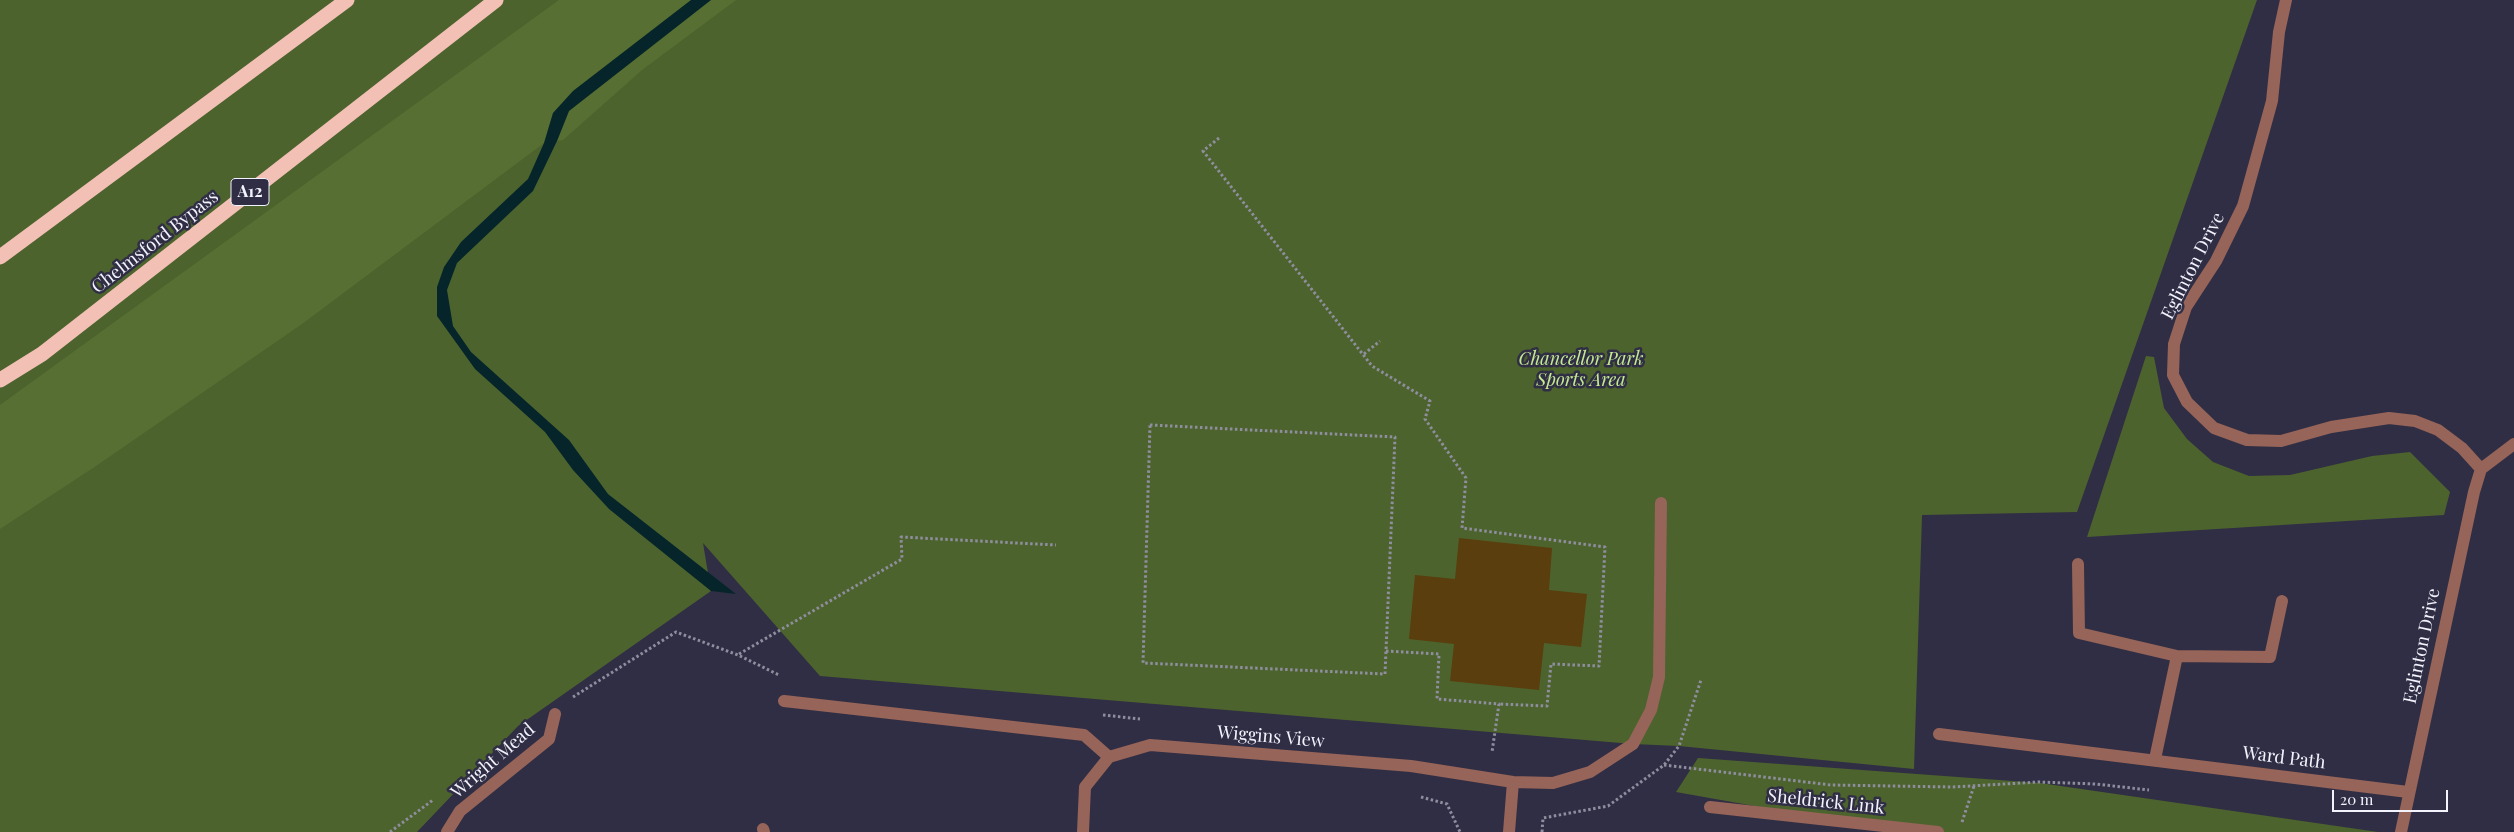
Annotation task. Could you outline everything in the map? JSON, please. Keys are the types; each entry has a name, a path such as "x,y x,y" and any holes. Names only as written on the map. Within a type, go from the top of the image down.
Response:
{"highway":[{"path":"0,257 348,0"},
{"name":"Chelmsford Bypass","path":"0,380 42,354 496,0"}],"street":[{"name":"Eglinton Drive","path":"2286,0 2278,32 2272,101 2243,206 2216,261 2186,308 2174,344 2173,375 2187,402 2214,428 2246,440 2281,442 2331,427 2389,418 2415,421 2438,430 2462,448 2481,469 2474,492 2408,792 2401,832"},
{"path":"2481,469 2514,444"},
{"name":"Wiggins View","path":"1109,757 1150,745 1411,766 1513,782 1553,784 1590,772 1633,744 1651,710 1660,677 1661,504"},
{"path":"2078,564 2079,633 2177,656 2270,657 2282,601"},
{"path":"2155,759 2177,656"},
{"path":"784,701 1084,735 1109,757 1085,787 1083,832"},
{"name":"Wright Mead","path":"447,832 460,811 549,739 555,714"},
{"name":"Ward Path","path":"1939,734 2155,759 2408,792"},
{"path":"1509,832 1513,782"},
{"name":"Sheldrick Link","path":"1710,807 1938,832"}],"path":[{"path":"1219,138 1203,151 1372,366 1430,401 1425,419 1466,478 1462,528 1605,547 1599,666 1551,664 1547,706 1437,700 1438,654 1386,651"},
{"path":"1364,354 1380,341"},
{"path":"1150,425 1395,437 1386,651 1385,674 1143,663 1150,425"},
{"path":"738,655 902,559 901,537 1056,545"},
{"path":"1485,779 1497,732 1500,704"},
{"path":"1664,765 1831,785 1974,786 2039,782 2096,784 2155,790"},
{"path":"1411,766 1411,794 1447,804 1460,832"},
{"path":"1962,823 1974,786"}],"green space":[{"name":"Chancellor Park Sports Area","path":"0,0 2257,0 2077,512 1922,515 1914,769 1679,746 1633,744 820,676 703,543 711,591 518,726 417,832 0,832"},
{"path":"559,0 691,0 573,91 553,113 544,143 302,324 96,466 0,529 0,405"},
{"path":"711,0 736,0 642,70 563,140 557,141 569,111"},
{"path":"2146,356 2154,357 2164,408 2187,439 2213,462 2249,476 2290,475 2372,456 2410,452 2450,492 2444,515 2087,537"},
{"path":"1698,758 2040,783 2378,832 1900,832 1676,792"}],"shaded area":[{"path":"691,0 711,0 569,111 533,191 457,263 447,290 453,326 471,352 569,440 608,494 736,594 711,591 609,509 573,470 545,432 475,369 437,316 437,287 444,267 461,242 528,179 544,143 553,113 573,91"}],"building":[{"path":"1459,538 1552,548 1549,590 1587,594 1581,647 1544,643 1539,690 1450,681 1454,644 1409,639 1415,575 1455,579"}]}
